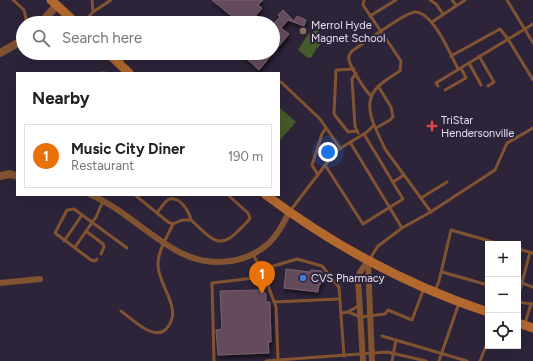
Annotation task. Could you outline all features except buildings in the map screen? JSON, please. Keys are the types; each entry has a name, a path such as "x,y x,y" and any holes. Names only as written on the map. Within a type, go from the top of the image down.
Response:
{"main road":[{"path":"57,2 70,16"},
{"path":"116,60 128,72"},
{"path":"267,196 289,212 368,261 459,303 485,311"}],"street":[{"path":"46,16 57,2"},
{"path":"2,51 16,44"},
{"path":"0,176 10,174 16,176"},
{"path":"93,196 103,200 180,253 212,262 242,260 253,254 270,242 281,228 289,212"},
{"path":"362,358 358,278 360,272 368,261"},
{"path":"368,261 372,361"},
{"path":"0,283 40,279"}],"lane":[{"path":"13,0 24,10 25,16"},
{"path":"92,0 93,12"},
{"path":"89,16 111,0"},
{"path":"364,0 363,5 401,62 400,72 378,86 371,96 369,112 385,149 431,212"},
{"path":"370,16 396,0"},
{"path":"430,0 436,4 443,14"},
{"path":"452,0 456,5"},
{"path":"432,22 465,0"},
{"path":"507,0 533,43"},
{"path":"371,96 348,59 349,55 352,51 380,32 408,14 414,12 420,13 432,22 451,56 466,78 445,90"},
{"path":"437,84 459,68 533,24"},
{"path":"451,56 500,29 508,39 533,80"},
{"path":"479,56 494,82 488,86"},
{"path":"119,63 122,60"},
{"path":"469,63 481,85"},
{"path":"355,71 336,70 334,114 348,132 357,131"},
{"path":"355,71 352,79 355,126 359,137"},
{"path":"281,82 320,119 340,148"},
{"path":"289,212 340,148 375,126 393,117 391,107 378,86"},
{"path":"318,175 312,165 322,134 326,128"},
{"path":"368,261 378,246 402,228 431,212 495,170 507,143 533,128"},
{"path":"325,165 363,224 404,200 364,134"},
{"path":"350,142 402,228"},
{"path":"393,182 404,175"},
{"path":"421,198 447,182"},
{"path":"136,196 173,224"},
{"path":"157,213 170,199 176,200 188,209 191,220 218,242 224,242 230,239 250,218 248,213 229,196"},
{"path":"75,247 92,222 103,200"},
{"path":"97,258 95,261 91,260 55,233 66,210 74,209 127,248"},
{"path":"64,241 82,215"},
{"path":"121,311 145,328 157,334 163,333 169,326 173,317 172,308 158,266 159,255 173,224 182,220 191,220"},
{"path":"435,292 442,272 451,230 490,241"},
{"path":"86,231 103,244 104,247 101,254"},
{"path":"521,250 532,253 521,287"},
{"path":"253,254 276,308 278,360"},
{"path":"260,270 297,258 322,266 339,287 344,356"},
{"path":"442,272 485,284"},
{"path":"214,361 212,283 263,277"},
{"path":"522,283 533,286"},
{"path":"348,312 361,317 385,314 388,310 412,320 417,302 424,287"},
{"path":"274,302 339,299"},
{"path":"521,302 532,304 525,325"},
{"path":"438,361 459,303"},
{"path":"341,313 348,312 360,305"},
{"path":"382,336 467,361"},
{"path":"392,361 396,340"},
{"path":"480,361 485,348"},
{"path":"266,361 344,356 362,358 372,354 393,354 409,359 426,361"}],"green space":[{"path":"317,30 323,35 323,38 312,57 308,58 298,50 308,34"},
{"path":"280,108 296,122 280,140"}],"place":[{"name":"Merrol Hyde Magnet School","path":"303,31"},
{"name":"TriStar Hendersonville","path":"432,126"},
{"name":"CVS Pharmacy","path":"303,278"},
{"name":"Music City Diner","path":"262,294"}]}
